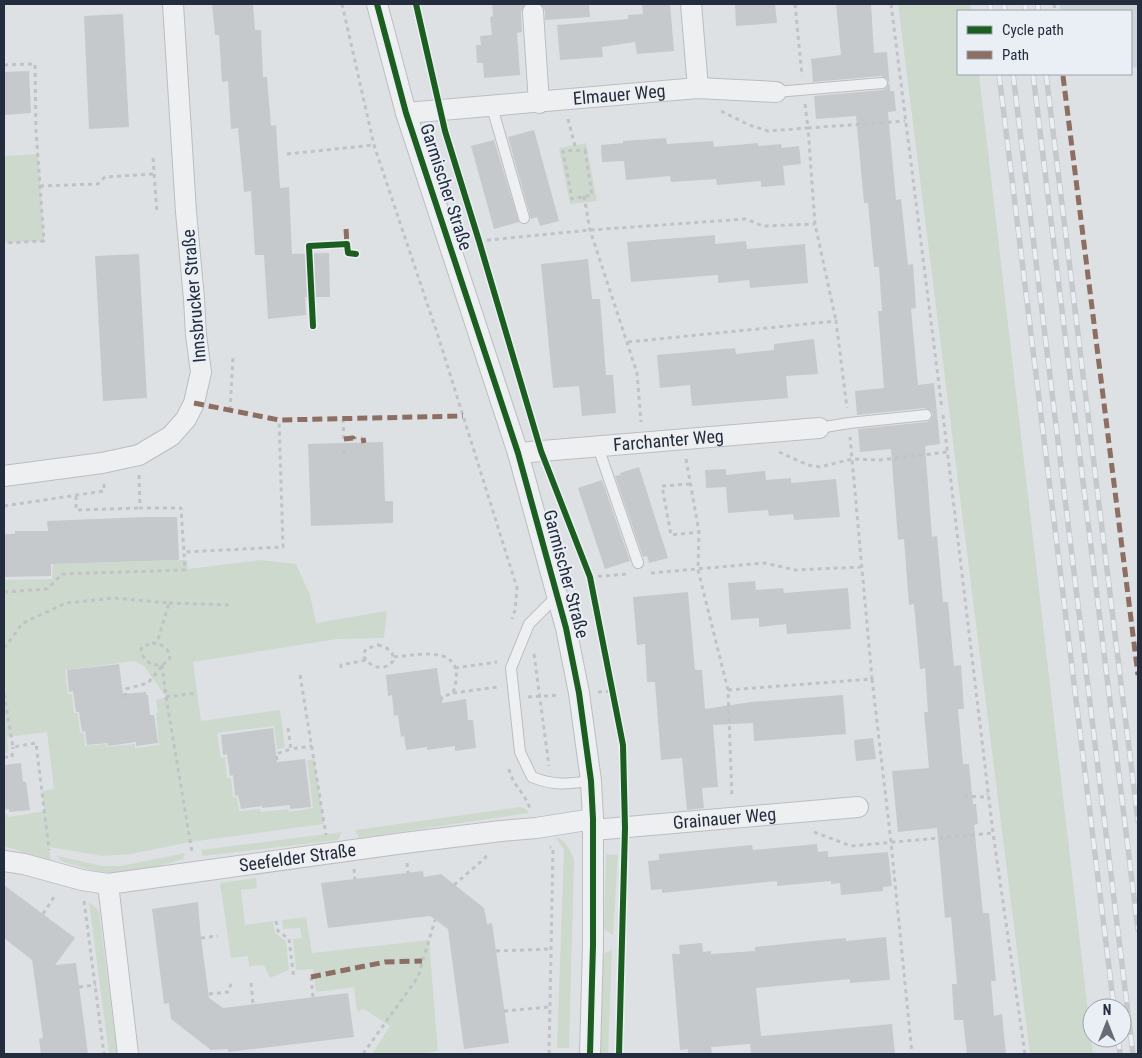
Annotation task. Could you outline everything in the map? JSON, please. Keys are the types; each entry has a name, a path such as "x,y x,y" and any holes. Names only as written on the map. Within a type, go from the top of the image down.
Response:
{"street":[{"name":"Innsbrucker Straße","path":"4,476 102,463 139,455 171,436 186,419 194,403 201,372 196,335 186,212 173,4"},
{"name":"Garmischer Straße","path":"377,4 406,113 518,453 566,628 579,693 591,781 593,945 590,1054"},
{"path":"691,4 698,88"},
{"path":"533,12 540,103"},
{"name":"Elmauer Weg","path":"406,113 698,88 776,92"},
{"name":"Farchanter Weg","path":"518,453 819,428"},
{"name":"Grainauer Weg","path":"593,824 733,819 858,807"},
{"name":"Seefelder Straße","path":"4,861 24,864 82,880 108,884 501,830 593,824"},
{"path":"108,884 128,1054"}],"lane":[{"path":"776,92 882,83"},
{"path":"492,107 524,218"},
{"path":"819,428 926,415"},
{"path":"598,447 638,563"},
{"path":"558,596 529,624 511,668 520,752 532,777 547,783 563,785 591,781"}],"path":[{"path":"342,4 374,145 439,339 517,588 512,620"},
{"path":"795,4 808,128 815,224 836,322 849,423 872,679 891,842 912,1054"},
{"path":"891,4 988,794 1025,1054"},
{"path":"4,65 35,64 36,130 44,241 4,243"},
{"path":"716,109 749,125 768,131 905,121"},
{"path":"576,150 568,117 577,116"},
{"path":"287,154 374,145"},
{"path":"585,150 592,195 584,196 572,198 562,151 585,150"},
{"path":"153,158 157,213"},
{"path":"40,186 98,184 105,178 154,174"},
{"path":"584,196 590,230 637,373 643,442"},
{"path":"480,241 590,230 746,219 763,226 815,224"},
{"path":"628,342 836,322"},
{"path":"230,410 233,357"},
{"path":"343,419 344,443"},
{"path":"184,554 184,552 283,546 279,420"},
{"path":"352,438 364,438"},
{"path":"682,440 700,532 698,570 728,690 733,819"},
{"path":"344,450 344,459"},
{"path":"852,459 880,460 947,452"},
{"path":"139,455 140,508"},
{"path":"4,506 104,492 102,463"},
{"path":"690,484 662,486 671,535 700,532"},
{"path":"4,592 47,589 62,574 185,570 181,508 76,510 76,496"},
{"path":"649,573 765,563 796,570 861,566"},
{"path":"590,577 629,574"},
{"path":"4,648 23,623 66,603 114,598 169,603 233,605"},
{"path":"157,643 169,603"},
{"path":"125,696 126,689 148,683 162,665 169,661 170,654 166,649 157,643 145,644 141,650 144,659 150,664 162,665"},
{"path":"378,645 388,649 394,657 389,665 381,667 372,666 366,660 364,652 369,647 378,645"},
{"path":"534,650 549,767"},
{"path":"394,657 432,653 445,656 455,668 457,682 453,693"},
{"path":"497,670 500,654"},
{"path":"341,668 341,665 366,660"},
{"path":"455,668 497,662"},
{"path":"162,665 195,871"},
{"path":"300,675 328,853"},
{"path":"498,678 500,699 612,691"},
{"path":"728,690 872,679"},
{"path":"441,701 442,697 453,693 498,686"},
{"path":"166,697 197,693"},
{"path":"4,694 13,746 12,757 4,758"},
{"path":"288,728 291,749"},
{"path":"13,746 36,743 52,872"},
{"path":"277,760 276,754 291,749 312,746"},
{"path":"508,761 511,779 529,803 541,844 553,848 548,1054"},
{"path":"964,796 984,797 988,794"},
{"path":"454,885 485,858 501,830"},
{"path":"891,842 993,833"},
{"path":"82,880 104,1054"},
{"path":"363,1054 418,977 435,920"},
{"path":"276,921 278,931 289,940 294,979"},
{"path":"201,938 218,936"},
{"path":"496,951 551,950"},
{"path":"311,977 313,997"},
{"path":"209,994 228,992 232,981"},
{"path":"251,983 253,1004"},
{"path":"79,987 96,985"},
{"path":"504,1011 549,1007"}],"shaded area":[{"path":"898,4 970,4 971,10 957,10 957,75 979,75 1086,998 1082,998 1082,1048 1092,1048 1093,1054 1030,1054"},
{"path":"1060,4 1138,4 1138,67 1132,68 1132,10 1061,10"},
{"path":"586,143 597,201 570,204 559,148"},
{"path":"38,154 44,241 4,243 4,156"},
{"path":"187,560 188,569 261,560 296,564 310,595 316,623 387,611 384,638 337,639 193,662 201,721 280,710 285,748 277,749 274,726 217,733 221,758 225,757 227,778 231,778 233,797 237,797 239,811 260,809 261,812 288,809 289,812 313,808 307,760 314,759 324,824 190,842 131,854 103,856 49,847 51,861 4,846 4,814 7,813 8,817 44,811 42,791 54,789 47,732 7,737 8,753 4,754 4,580 52,579 53,564","holes":["134,661 144,666 166,697 156,700 159,745 135,748 135,744 106,747 106,744 85,746 84,733 80,733 78,713 74,713 72,694 68,694 65,670"]},
{"path":"520,807 526,809 529,813 359,838 355,830"},
{"path":"342,832 338,840 203,856 201,850"},
{"path":"556,837 565,843 574,860 569,1048 557,1048 564,850"},
{"path":"185,853 183,859 143,870 122,873 86,869 61,861 57,856 103,866 121,866"},
{"path":"606,854 618,855 613,935 604,929"},
{"path":"256,878 257,888 241,890 245,925 273,921 275,933 286,941 289,970 270,978 264,965 249,966 248,956 231,958 220,883"},
{"path":"89,902 99,911 117,1054 109,1054"},
{"path":"306,917 312,953 429,940 438,1051 418,1054 372,1054 390,1026 364,1009 357,1011 354,987 316,992 313,969 296,970 293,939 302,938 300,928 283,929 282,920"},
{"path":"612,950 608,1054 597,1054 602,954"}],"building":[{"path":"212,4 253,4 255,30 261,30 263,77 267,77 271,126 276,125 280,188 289,187 292,254 329,253 330,297 305,297 306,315 268,319 264,255 255,255 251,191 244,192 238,128 231,129 228,81 222,82 219,35 215,35"},
{"path":"492,4 525,4 521,12 522,32 517,33 520,75 484,78 483,63 477,63 476,45 481,45 480,36 492,35 490,17 493,16"},
{"path":"541,4 589,4 590,17 545,20 545,11"},
{"path":"642,4 670,4 674,51 637,54 635,42 602,47 603,57 560,60 557,25 628,19 628,15 643,14"},
{"path":"735,4 775,4 777,23 736,26"},
{"path":"836,4 871,4 874,53 887,52 890,91 894,91 896,111 888,112 896,200 901,199 908,265 913,264 916,308 911,309 918,385 934,383 940,444 925,446 932,537 937,536 943,602 948,602 954,666 961,665 964,709 958,709 963,764 969,764 973,804 976,804 978,824 974,825 983,913 989,913 996,981 991,981 994,1016 1002,1014 1006,1054 967,1054 963,1020 954,1020 952,984 957,984 954,950 951,917 945,918 937,828 898,832 892,771 929,768 924,712 928,712 925,668 920,669 914,604 909,605 904,539 898,540 891,449 860,452 858,429 927,422 933,415 931,411 925,408 857,415 855,391 884,388 878,311 882,311 879,267 874,267 868,203 864,203 856,116 816,119 814,96 883,90 889,83 887,79 881,76 813,82 811,59 841,55"},
{"path":"123,14 129,127 89,129 84,16"},
{"path":"29,71 31,113 4,115 4,72"},
{"path":"534,130 559,221 540,226 537,217 531,219 508,137"},
{"path":"666,138 667,144 713,141 714,147 758,143 758,146 781,144 782,148 799,146 801,164 783,166 785,185 761,187 761,181 717,185 716,179 671,182 670,176 626,180 624,161 602,162 601,145 623,143 623,141"},
{"path":"494,140 519,222 494,229 471,146"},
{"path":"715,235 715,244 746,241 747,249 805,244 808,283 750,288 749,280 718,283 718,275 631,282 627,242"},
{"path":"139,254 147,398 103,401 95,256"},
{"path":"588,259 592,299 600,299 606,375 613,375 616,413 582,416 579,386 553,388 541,264"},
{"path":"814,339 818,374 786,376 788,398 692,406 690,385 660,388 657,355 735,348 736,354 774,350 774,344"},
{"path":"383,442 385,501 393,501 393,523 311,526 308,444"},
{"path":"639,467 668,558 649,563 647,556 643,557 615,476"},
{"path":"726,469 726,475 765,471 766,480 791,478 791,483 836,479 840,517 794,520 793,514 769,516 768,510 728,513 726,487 706,488 705,470"},
{"path":"602,480 630,561 605,569 578,488"},
{"path":"177,517 179,560 51,564 51,576 4,577 4,534 15,534 15,531 48,531 47,521"},
{"path":"755,581 756,590 783,588 784,593 848,588 851,629 787,634 786,624 759,627 759,618 731,620 728,583"},
{"path":"688,592 695,670 702,670 705,709 751,702 843,695 846,734 754,741 753,723 713,725 718,787 702,788 704,808 687,810 682,758 661,760 655,682 647,682 645,644 637,645 633,597"},
{"path":"119,664 123,694 146,692 146,695 148,695 150,715 154,715 158,743 136,746 136,742 108,746 107,743 87,745 85,731 82,732 79,712 76,712 73,691 69,692 67,670"},
{"path":"437,668 442,703 466,699 468,720 473,720 476,748 455,751 455,746 427,750 427,747 406,750 404,736 401,737 398,715 394,716 392,695 388,696 386,675"},
{"path":"273,728 277,762 305,759 311,807 290,809 290,805 241,809 238,795 235,796 233,775 230,776 227,754 223,755 221,735"},
{"path":"873,738 876,759 856,761 854,740"},
{"path":"21,763 23,782 26,782 30,810 9,812 9,809 4,810 4,765"},
{"path":"817,844 818,852 828,851 828,857 888,852 892,886 883,887 883,891 841,895 840,883 831,884 831,881 777,886 777,881 662,893 662,889 651,890 648,861 659,860 659,854 752,845 753,850"},
{"path":"423,871 424,877 441,874 484,908 487,924 492,923 509,1043 464,1049 448,929 430,916 328,928 321,883"},
{"path":"4,885 75,938 55,965 76,963 88,1054 41,1054 39,1039 43,1038 32,960 4,938"},
{"path":"198,902 209,998 223,1008 348,993 354,1037 228,1052 228,1049 211,1050 171,1019 169,1003 164,1004 152,909"},
{"path":"886,937 890,980 850,983 850,979 756,988 761,1036 892,1024 895,1054 751,1054 750,1044 711,1047 712,1054 688,1054 688,1049 680,1050 672,954 680,954 679,945 702,943 703,952 711,951 711,954 755,951 755,947 813,941 846,938 846,941"}],"railway":[{"path":"990,4 991,10"},
{"path":"1004,4 1005,10"},
{"path":"1025,4 1026,10"},
{"path":"1038,4 1038,10"},
{"path":"999,75 1113,998"},
{"path":"1013,75 1133,1054"},
{"path":"1033,75 1138,930"},
{"path":"1046,75 1138,821"},
{"path":"1119,1048 1120,1054"}],"marked path":[{"path":"1063,76 1138,675"},
{"path":"346,229 347,244"},
{"path":"194,403 279,420 463,416"},
{"path":"344,439 353,438 353,443"},
{"path":"363,438 364,443"},
{"path":"311,977 385,962 422,961"}],"cycle path":[{"path":"377,4 406,113 518,453 566,628 579,693 591,781 593,819 593,945 590,1054"},
{"path":"416,4 445,131 541,451 590,577 623,745 625,828 619,1054"},
{"path":"313,326 309,246 347,244 348,253 356,254"}]}
